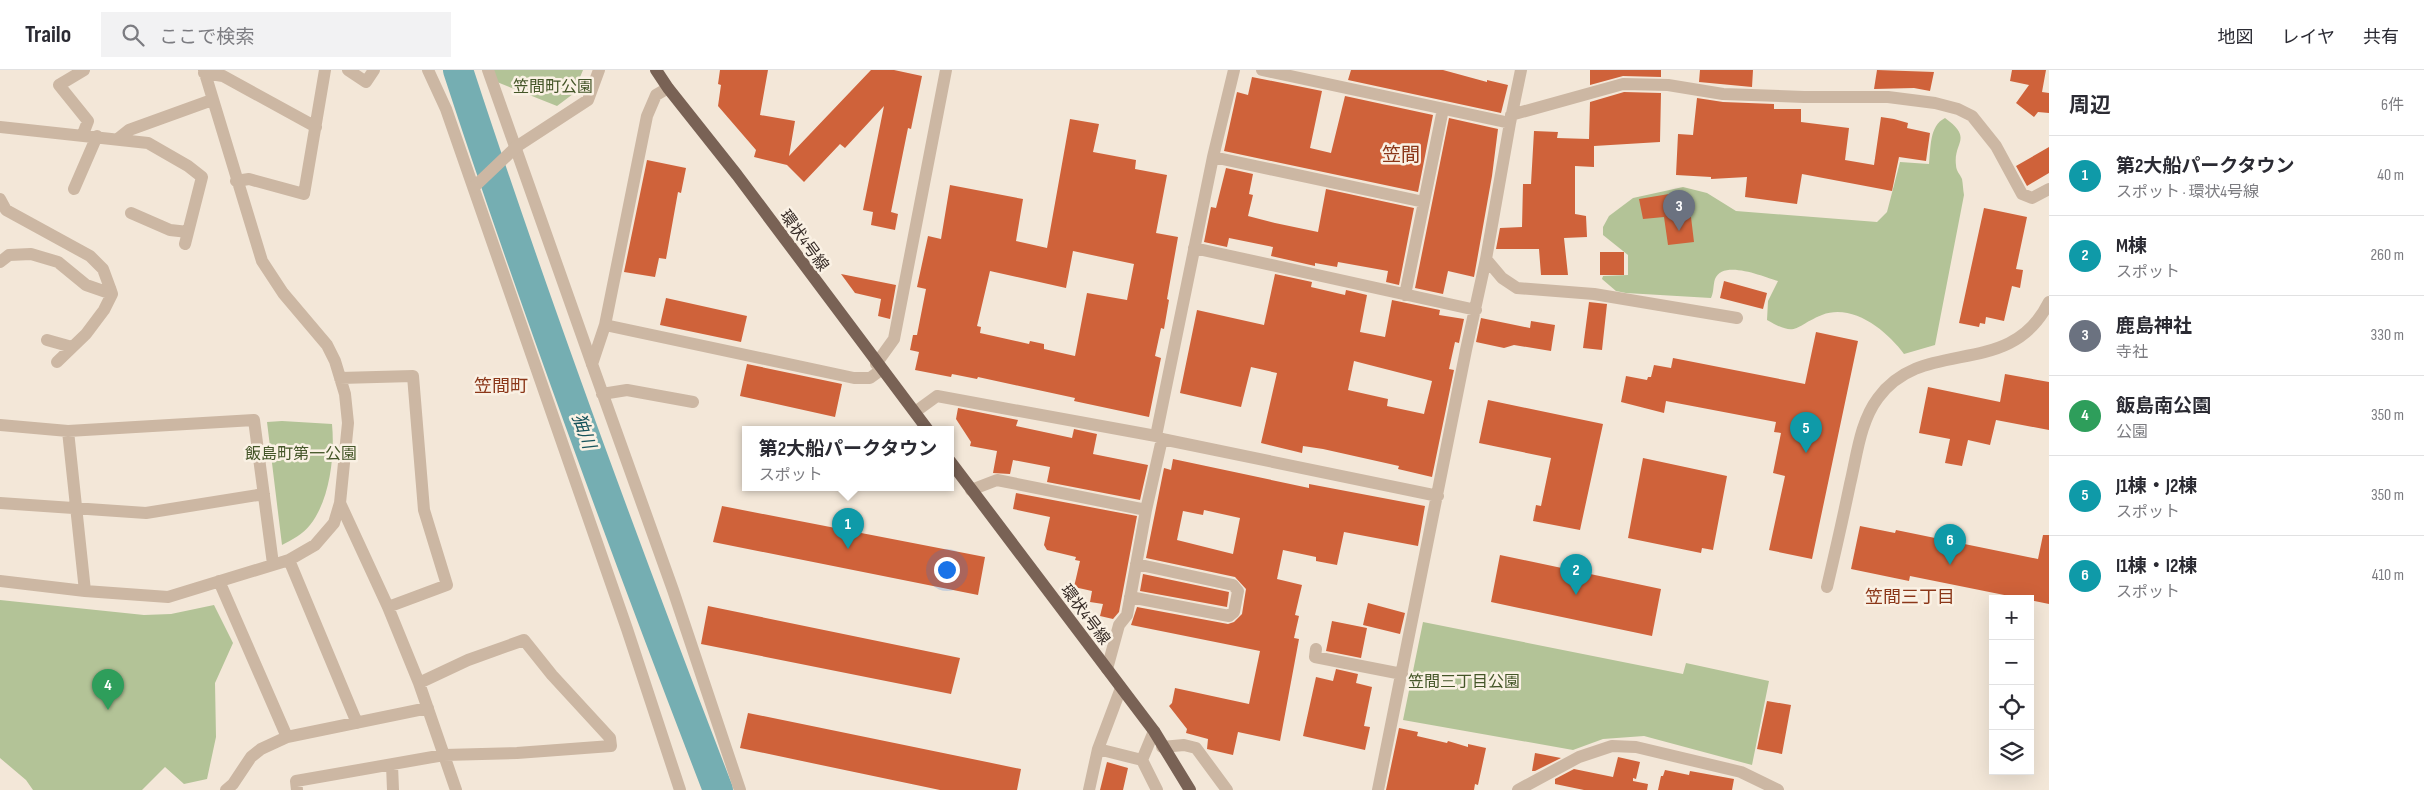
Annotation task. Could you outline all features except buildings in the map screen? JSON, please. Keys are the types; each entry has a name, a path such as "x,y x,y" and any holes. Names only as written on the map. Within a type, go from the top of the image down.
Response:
{"main road":[{"name":"環状4号線","path":"656,70 925,426"},
{"name":"環状4号線","path":"954,467 1154,731 1162,747 1190,790"}],"street":[{"path":"83,134 88,121 59,85 84,70"},
{"path":"236,181 249,179 304,194 325,70"},
{"path":"348,70 366,82 374,70"},
{"path":"428,70 446,109 474,187 680,790"},
{"path":"488,70 673,590 740,790"},
{"path":"474,187 516,147 588,100 598,70"},
{"path":"605,325 854,378 870,378 879,367 894,339 946,70"},
{"path":"1107,669 1119,625 1127,615 1194,248 1234,70"},
{"path":"1262,70 1443,109 1510,119 1623,84 1668,85 1723,94 1804,98 1888,97 1916,100 1958,109 1972,116 1996,146 2022,194 2032,198 2049,189"},
{"path":"1378,790 1476,310 1510,119 1521,70"},
{"path":"204,71 223,76 316,127"},
{"path":"0,580 85,591 168,597 289,560 304,553 326,534 334,523 340,503 348,423 340,378 335,361 327,345 278,285 262,261 236,181 204,71"},
{"path":"592,364 605,325 647,116 656,95 668,88"},
{"path":"119,138 129,130 212,100"},
{"path":"1405,295 1443,109"},
{"path":"0,127 83,134 148,143 188,166 202,177 186,238 131,213"},
{"path":"74,189 97,136"},
{"path":"1213,157 1424,202"},
{"path":"0,199 6,210 90,256 102,269 112,294 104,310 86,334 57,362"},
{"path":"1194,248 1476,310"},
{"path":"0,262 9,255 31,254 58,262 86,285 112,294"},
{"path":"1486,259 1502,278 1517,288 1594,294 1737,318"},
{"path":"1827,587 1864,422 1879,396 1902,376 1924,365 1997,350 2014,342 2041,317 2049,302"},
{"path":"47,340 72,347"},
{"path":"340,378 412,376 424,510 447,585 388,607"},
{"path":"602,394 627,390 693,402"},
{"path":"915,412 937,396 1159,437 1438,496"},
{"path":"0,425 68,431 254,420 273,564"},
{"path":"68,431 85,591"},
{"path":"971,490 997,480 1146,510"},
{"path":"0,503 146,513 264,494"},
{"path":"340,503 388,607 419,683 456,790"},
{"path":"289,560 357,723"},
{"path":"1130,596 1229,616 1234,612 1238,591 1233,585 1136,564"},
{"path":"219,581 287,737"},
{"path":"297,790 296,781 444,755 517,753 611,746 610,738 552,675 524,640 468,660 419,683"},
{"path":"1316,649 1315,657 1402,674"},
{"path":"1089,790 1098,749 1121,688"},
{"path":"226,790 234,784 251,757 261,749 287,737 428,708"},
{"path":"1154,731 1142,760 1157,790"},
{"path":"1162,747 1184,745 1196,748 1227,790"},
{"path":"1518,790 1579,757 1612,746 1636,747 1741,772 1767,787 1778,790"},
{"path":"1098,749 1142,760"},
{"path":"392,765 393,790"}],"green space":[{"name":"笠間町公園","path":"493,70 583,70 573,94 557,106 497,82"},
{"path":"1945,118 1959,131 1960,141 1956,165 1962,179 1964,195 1935,345 1904,354 1879,328 1857,316 1846,313 1834,312 1822,315 1791,329 1777,325 1767,320 1768,301 1778,281 1744,271 1726,270 1719,273 1715,279 1711,298 1626,293 1616,291 1602,279 1603,276 1628,275 1628,255 1603,235 1603,227 1609,216 1633,198 1683,187 1707,193 1736,211 1877,222 1887,212 1900,162 1929,164 1933,132 1936,126"},
{"name":"飯島町第一公園","path":"267,422 332,424 333,449 327,490 317,515 307,528 282,545"},
{"path":"0,600 144,615 171,614 214,605 233,643 215,683 216,737 207,779 184,784 165,767 142,790 33,790 26,780 0,758"},
{"name":"笠間三丁目公園","path":"1423,622 1683,674 1686,663 1769,681 1752,765 1644,736 1603,739 1573,750 1403,720"}],"waterway":[{"name":"㹨川","path":"458,70 583,432 718,790"}],"place":[{"name":"鹿島神社","path":"1679,231"},
{"name":"J1棟・J2棟","path":"1806,453"},
{"name":"第2大船パークタウン","path":"848,549"},
{"name":"I1棟・I2棟","path":"1950,565"},
{"name":"M棟","path":"1576,595"},
{"name":"飯島南公園","path":"108,710"}],"district":[{"name":"笠間","path":"1401,154"},
{"name":"笠間町","path":"501,386"},
{"name":"笠間三丁目","path":"1910,597"}]}
